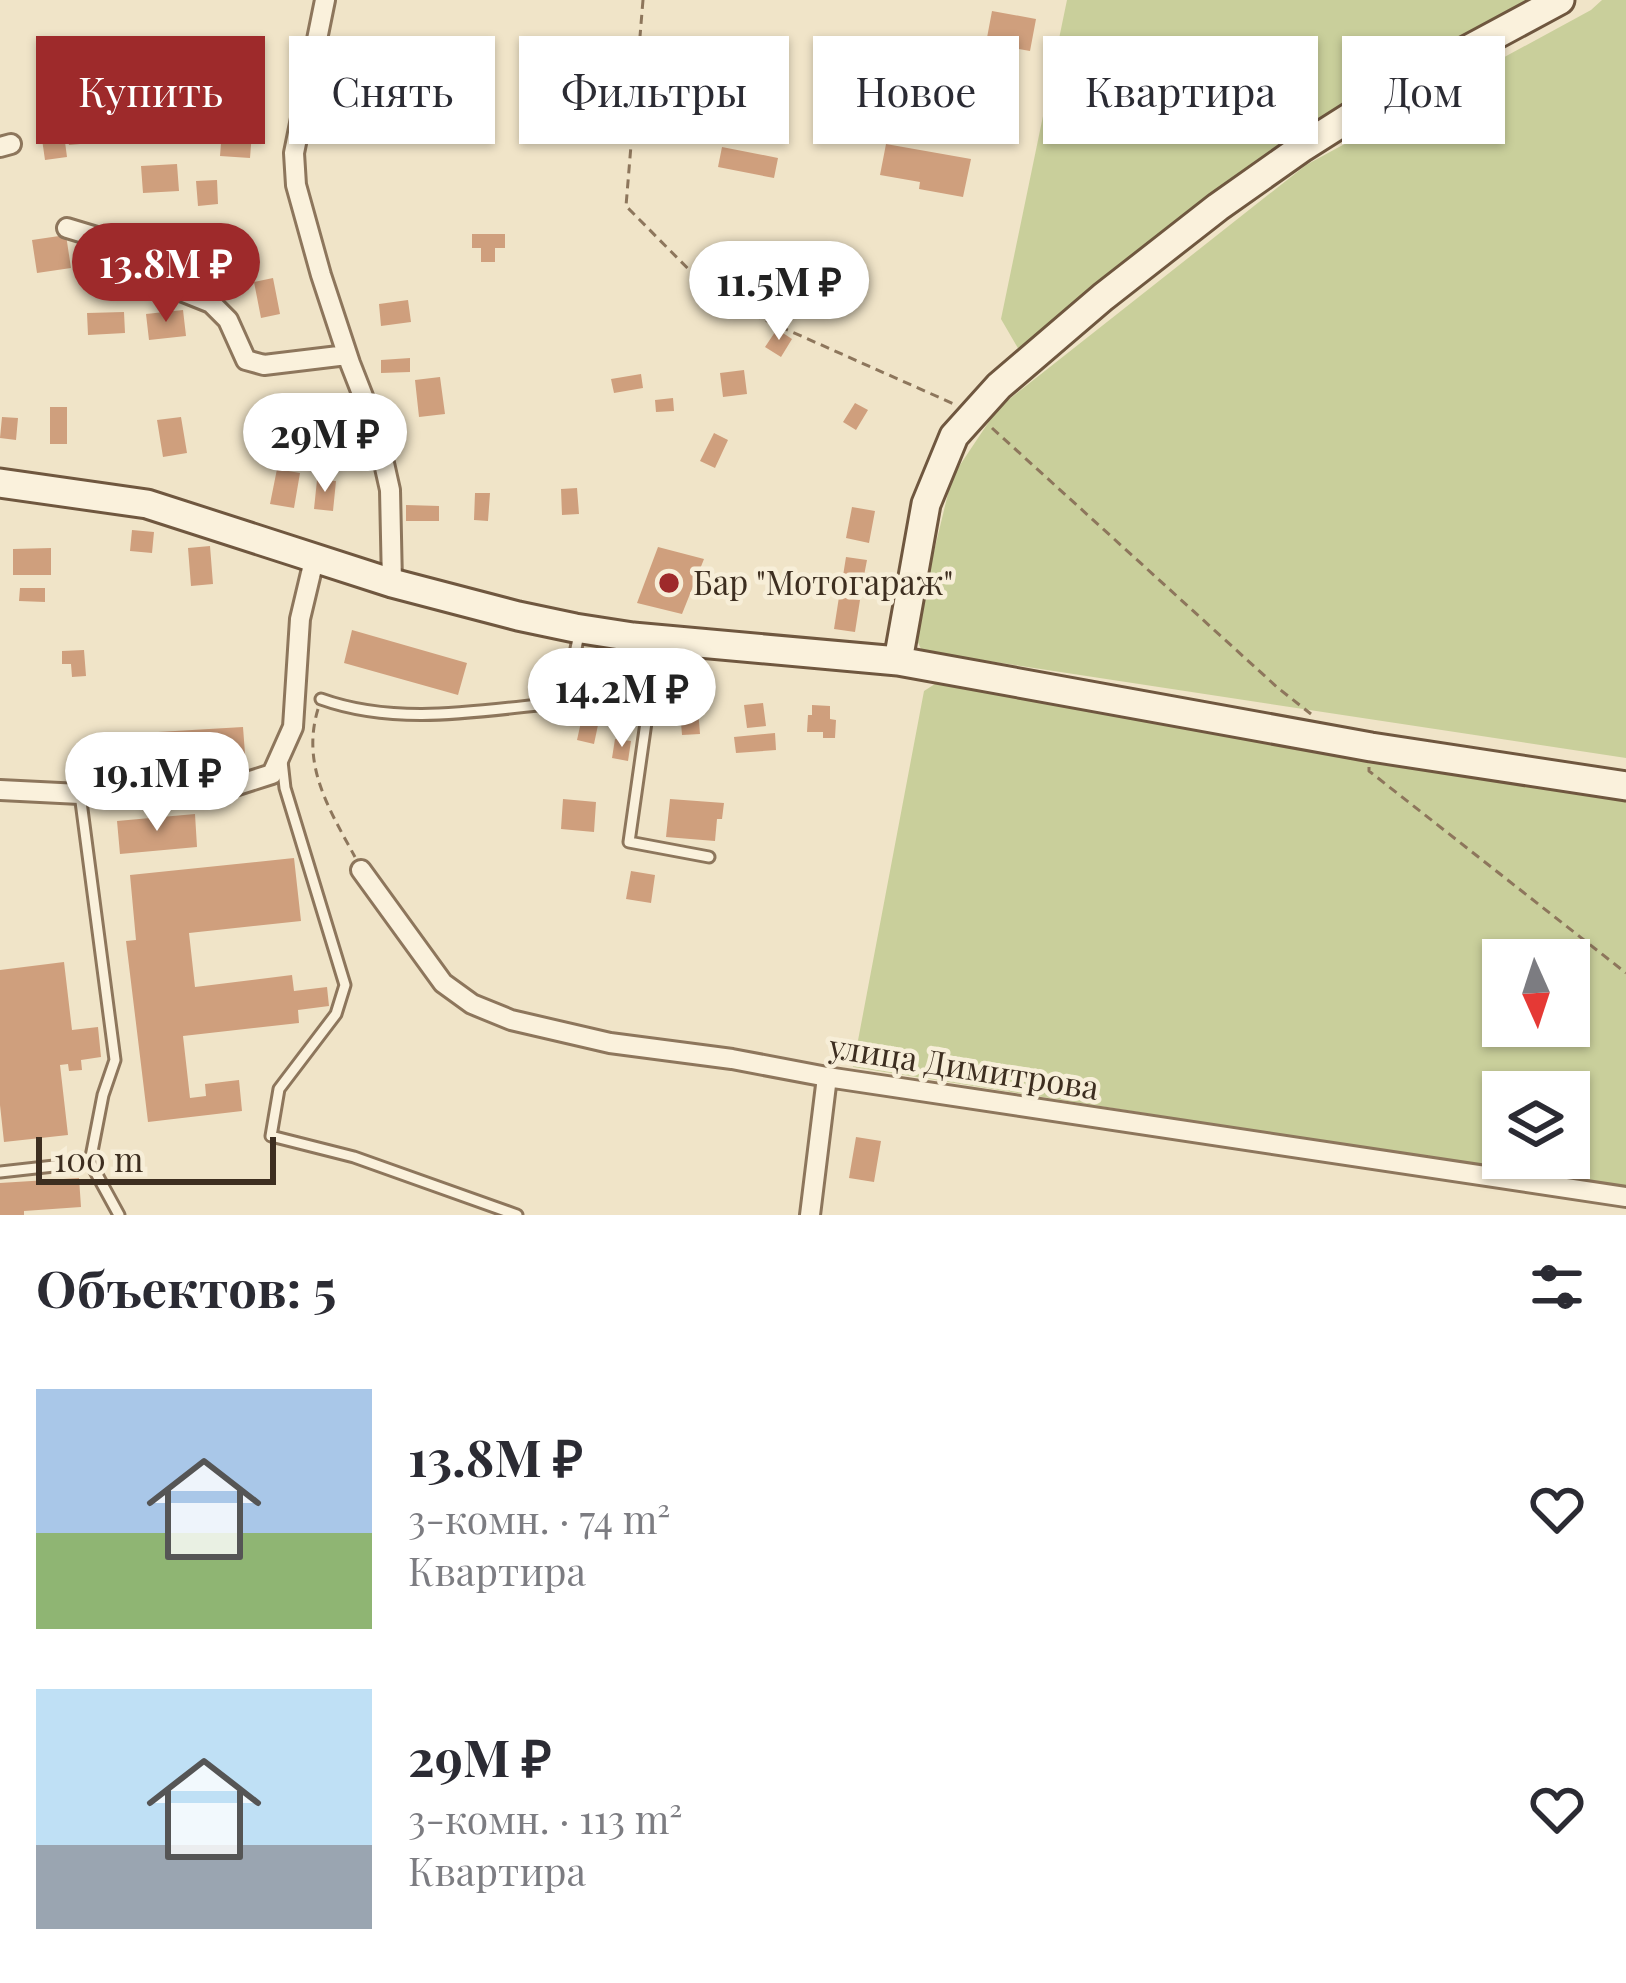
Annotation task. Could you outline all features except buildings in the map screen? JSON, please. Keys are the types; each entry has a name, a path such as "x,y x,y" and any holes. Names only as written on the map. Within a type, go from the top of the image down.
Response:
{"main road":[{"path":"898,661 926,504 954,436 1012,374 1103,297 1303,147 1393,90 1561,0"},
{"path":"0,483 147,504 392,583 580,629 898,661 1371,747 1626,786"}],"street":[{"path":"325,0 294,153 296,185 347,355 377,432 390,490 392,583"},
{"path":"67,228 130,247 181,291 211,303 228,320 246,360 264,365 347,355"},
{"path":"0,790 80,794 222,790 272,774 293,727 300,619 315,556"},
{"name":"улица Димитрова","path":"361,870 443,983 472,1004 511,1020 610,1042 827,1077 1626,1197"},
{"path":"810,1215 827,1077"}],"lane":[{"path":"321,699 388,715 565,702 580,629"},
{"path":"658,639 629,842 709,857"},
{"path":"281,755 285,788 345,985 336,1014 279,1089 271,1136 354,1156 517,1215"},
{"path":"80,794 115,1060 90,1162 119,1215"},
{"path":"0,1172 90,1162"}],"path":[{"path":"643,0 626,206 718,298 975,413 1315,717"},
{"path":"321,699 311,732 319,790 361,870"},
{"path":"1371,747 1369,772 1626,973"}],"green space":[{"path":"1067,0 1536,0 1467,36 1342,36 1342,109 1318,127 1318,36 1060,36"},
{"path":"1602,0 1626,0 1626,758 922,651 914,634 952,477 998,408 1306,165 1345,144 1505,144 1505,57"},
{"path":"1043,116 1043,144 1295,144 1019,350 1001,319"},
{"path":"952,673 1626,799 1626,1189 1563,1179 1590,1179 1590,1071 1482,1071 1482,1166 853,1067 924,691"}],"place":[{"name":"Бар \"Мотогараж\"","path":"669,583"}]}
